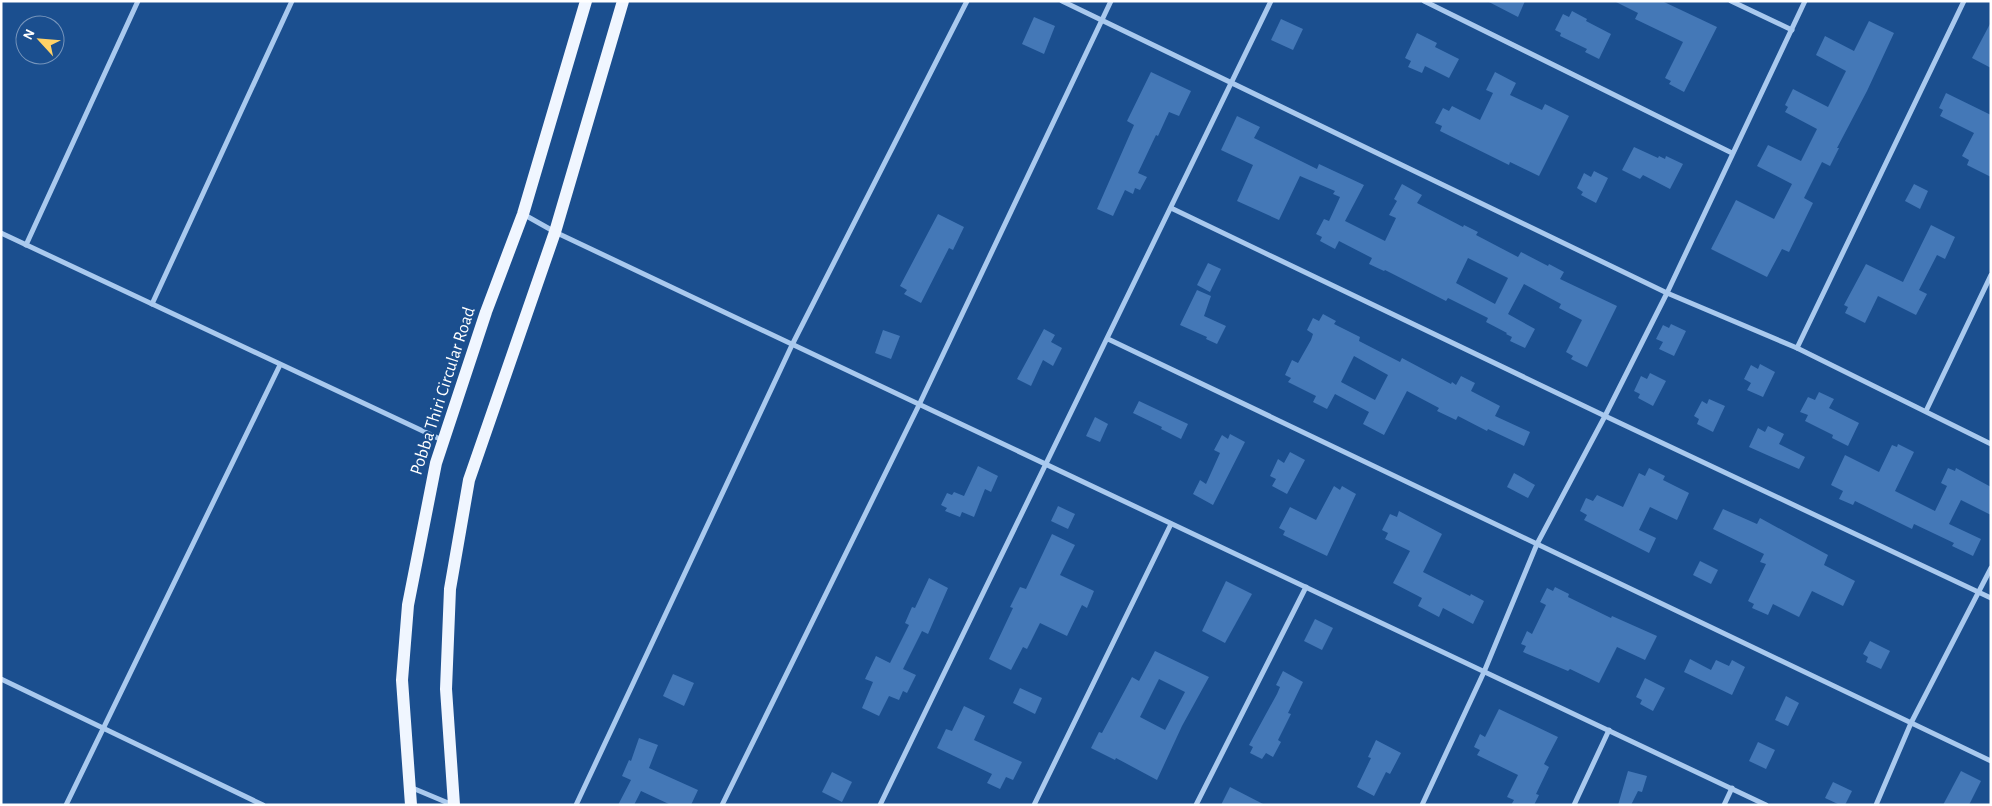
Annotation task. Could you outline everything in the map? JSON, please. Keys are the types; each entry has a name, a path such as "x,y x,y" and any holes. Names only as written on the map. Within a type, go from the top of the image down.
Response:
{"main road":[{"name":"Pobba Thiri Circular Road","path":"411,805 402,680 408,604 421,532 442,440 486,312 523,214 586,1"},
{"path":"454,805 446,689 450,589 469,480 555,232 623,1"}],"street":[{"path":"26,245 138,1"},
{"path":"152,304 292,1"},
{"path":"576,805 792,345 967,1"},
{"path":"1062,1 1667,293 1796,348 1991,444"},
{"path":"722,805 919,405 1111,1"},
{"path":"880,805 1108,339 1270,1"},
{"path":"1424,1 1732,153"},
{"path":"1731,1 1792,30"},
{"path":"1422,805 1484,672 1537,544 1605,416 1667,293 1805,1"},
{"path":"1796,348 1964,1"},
{"path":"1171,208 1991,598"},
{"path":"523,214 555,232 792,345 1766,805"},
{"path":"1,233 280,366 442,440"},
{"path":"1926,411 1991,275"},
{"path":"1108,339 1991,761"},
{"path":"66,805 280,366"},
{"path":"1034,805 1171,524"},
{"path":"1876,805 1911,723 1991,568"},
{"path":"1196,805 1306,587"},
{"path":"1,679 263,805"},
{"path":"1574,805 1609,730"},
{"path":"410,787 454,805"},
{"path":"1724,805 1732,788"}],"building":[{"path":"1487,1 1525,1 1518,17"},
{"path":"1614,1 1662,1 1717,27 1684,92 1669,84 1671,81 1665,78 1683,42 1635,19 1638,13"},
{"path":"1572,11 1587,19 1586,21 1611,34 1599,59 1585,52 1587,49 1560,36 1561,33 1555,30 1563,14 1569,17"},
{"path":"1034,17 1055,26 1044,54 1022,44"},
{"path":"1281,19 1303,29 1293,50 1271,40"},
{"path":"1869,21 1894,33 1830,166 1822,162 1804,198 1813,203 1789,252 1782,249 1767,277 1711,249 1736,200 1774,219 1792,184 1757,166 1768,145 1801,161 1817,129 1785,112 1788,107 1785,105 1793,89 1828,107 1846,71 1816,55 1825,36 1854,51"},
{"path":"1991,22 1991,68 1972,58"},
{"path":"1417,33 1437,43 1435,47 1459,59 1449,78 1425,66 1422,73 1408,67 1411,61 1405,58"},
{"path":"1151,72 1191,91 1179,116 1169,112 1158,136 1156,135 1138,173 1147,177 1140,190 1135,188 1133,194 1125,190 1113,216 1097,209 1134,125 1127,121"},
{"path":"1495,72 1516,83 1510,95 1542,110 1545,104 1569,116 1539,176 1510,162 1509,165 1440,131 1442,126 1435,123 1443,108 1449,111 1452,106 1480,120 1493,93 1486,90"},
{"path":"1946,93 1991,115 1991,177 1967,165 1969,160 1962,156 1974,133 1940,116 1943,110 1939,108"},
{"path":"1237,116 1260,127 1254,138 1317,169 1319,164 1364,185 1345,221 1385,241 1396,218 1389,215 1397,201 1394,199 1402,184 1422,195 1417,203 1463,227 1464,225 1478,232 1476,235 1518,257 1521,252 1548,266 1549,264 1564,272 1560,279 1617,306 1587,367 1571,359 1573,356 1566,352 1582,320 1559,308 1561,304 1524,284 1508,314 1535,329 1525,348 1510,341 1512,337 1507,333 1486,322 1488,318 1448,298 1446,301 1385,270 1369,264 1372,258 1339,241 1335,249 1320,241 1322,237 1316,234 1324,219 1329,221 1340,197 1333,194 1335,191 1300,176 1279,220 1237,201 1253,165 1221,150","holes":["1468,258 1508,278 1495,304 1456,283"]},
{"path":"1634,147 1658,158 1659,156 1665,159 1666,156 1683,164 1670,189 1643,175 1640,179 1622,170"},
{"path":"1594,171 1608,178 1596,203 1581,195 1583,192 1577,188 1584,173 1591,177"},
{"path":"1914,184 1928,191 1920,209 1905,201"},
{"path":"938,214 964,227 953,250 949,248 921,303 904,294 907,290 900,286"},
{"path":"1931,225 1955,237 1945,259 1937,255 1919,290 1927,294 1916,315 1878,296 1865,323 1845,313 1848,307 1844,305 1866,264 1903,282"},
{"path":"1208,263 1221,269 1210,292 1197,285"},
{"path":"1197,290 1211,296 1204,316 1226,326 1217,344 1206,339 1207,337 1180,325"},
{"path":"1323,314 1336,321 1334,324 1360,337 1359,341 1400,362 1402,358 1451,384 1452,382 1456,385 1461,376 1475,383 1471,391 1500,406 1495,416 1530,432 1524,446 1488,429 1487,431 1458,416 1456,420 1437,411 1439,408 1407,391 1384,435 1363,424 1369,412 1335,394 1327,409 1313,402 1316,396 1288,382 1291,378 1285,375 1292,360 1298,363 1311,340 1313,334 1307,330 1313,318 1319,321","holes":["1354,356 1388,375 1375,400 1341,382"]},
{"path":"1671,324 1686,331 1674,356 1659,349 1663,342 1656,339 1663,325 1669,328"},
{"path":"1044,329 1055,335 1051,342 1062,348 1053,366 1043,360 1031,386 1017,379"},
{"path":"883,330 900,336 891,359 875,353"},
{"path":"1760,364 1775,372 1763,397 1747,390 1751,383 1744,379 1751,365 1758,369"},
{"path":"1650,373 1666,381 1653,406 1638,398 1640,394 1634,391 1641,376 1647,379"},
{"path":"1819,392 1834,399 1829,408 1859,423 1848,446 1832,438 1833,435 1805,421 1808,415 1800,412 1808,397 1815,400"},
{"path":"1709,399 1725,406 1713,432 1697,424 1699,419 1694,416 1702,401 1707,404"},
{"path":"1139,401 1188,424 1181,439 1161,429 1162,427 1133,413"},
{"path":"1095,417 1108,424 1100,442 1086,436"},
{"path":"1768,426 1784,434 1779,444 1805,457 1799,469 1749,447 1758,428 1765,432"},
{"path":"1230,434 1245,442 1213,505 1193,494 1200,480 1206,484 1220,453 1214,450 1222,435 1228,439"},
{"path":"1898,444 1914,452 1895,491 1935,511 1947,486 1941,483 1948,468 1955,471 1956,468 1991,487 1991,515 1961,500 1949,524 1981,539 1973,556 1952,546 1954,543 1914,524 1912,529 1855,501 1853,505 1839,499 1843,491 1831,485 1845,455 1879,472 1892,445 1897,447"},
{"path":"1290,452 1305,460 1287,494 1272,486 1276,479 1270,476 1278,459 1284,463"},
{"path":"978,466 998,476 991,492 985,489 974,517 962,512 960,517 945,511 947,508 941,505 947,493 952,495 954,492 964,496"},
{"path":"1649,468 1665,476 1663,480 1689,493 1677,520 1650,507 1639,530 1656,538 1649,553 1584,520 1587,515 1580,511 1586,498 1593,501 1597,495 1623,507 1639,473 1645,476"},
{"path":"1514,473 1535,485 1528,498 1507,487"},
{"path":"1334,486 1340,490 1342,486 1356,494 1327,556 1283,535 1285,531 1279,528 1290,507 1316,520"},
{"path":"1058,506 1075,514 1068,529 1051,521"},
{"path":"1723,509 1757,524 1760,518 1828,555 1824,565 1855,581 1843,606 1812,591 1799,617 1773,604 1768,615 1752,608 1754,604 1748,601 1766,564 1760,562 1764,554 1713,529"},
{"path":"1399,511 1442,534 1423,572 1484,601 1473,624 1443,608 1439,617 1418,606 1422,598 1393,583 1410,551 1385,539 1388,533 1382,530 1390,514 1397,517"},
{"path":"1052,534 1075,545 1060,575 1094,591 1087,608 1082,605 1067,636 1040,623 1027,649 1023,647 1011,670 989,659 1013,608 1010,607 1020,587 1026,589"},
{"path":"1700,561 1718,570 1711,584 1693,575"},
{"path":"929,578 948,588 928,634 922,631 903,669 916,675 907,693 903,691 899,700 889,696 879,716 862,708 873,682 865,679 876,656 890,663 909,625 905,623 912,607 915,608"},
{"path":"1226,581 1252,594 1225,643 1202,631"},
{"path":"1555,587 1569,594 1568,597 1611,618 1612,616 1657,636 1645,660 1617,647 1599,683 1570,669 1568,671 1523,652 1526,646 1521,644 1527,631 1532,634 1546,605 1540,602 1547,588 1553,591"},
{"path":"1315,619 1333,628 1322,650 1304,641"},
{"path":"1870,641 1890,651 1881,669 1866,662 1868,657 1863,654"},
{"path":"1155,651 1209,677 1182,726 1157,780 1116,758 1115,760 1091,748 1099,732 1102,733 1132,677 1139,681","holes":["1159,679 1185,692 1165,730 1140,717"]},
{"path":"1690,659 1711,670 1716,660 1729,666 1732,660 1745,667 1732,695 1684,672"},
{"path":"1283,671 1303,682 1288,713 1291,714 1278,740 1281,742 1273,757 1266,753 1262,759 1250,753 1253,747 1249,745 1277,694 1280,687 1276,685"},
{"path":"673,674 694,683 684,706 663,696"},
{"path":"1645,678 1665,688 1653,711 1640,704 1642,700 1636,697"},
{"path":"1020,688 1042,698 1035,714 1013,703"},
{"path":"1786,696 1799,703 1788,726 1775,720"},
{"path":"964,706 985,716 974,740 1022,762 1013,780 1006,777 1000,789 987,783 992,774 937,748 946,729 952,731"},
{"path":"1499,709 1558,737 1544,764 1549,767 1536,794 1539,795 1534,805 1511,805 1514,800 1507,797 1518,775 1477,755 1480,750 1474,747 1480,734 1485,737"},
{"path":"639,738 658,745 649,768 698,790 691,805 671,805 641,791 634,805 618,805 631,780 622,776 629,760 631,761"},
{"path":"1376,740 1401,753 1390,774 1386,772 1374,796 1357,787 1371,758 1368,757"},
{"path":"1758,742 1775,750 1766,769 1749,761"},
{"path":"1628,771 1647,776 1642,792 1638,791 1631,805 1618,805"},
{"path":"1961,771 1981,781 1969,805 1943,805"},
{"path":"832,772 852,782 842,802 822,792"},
{"path":"1833,782 1852,791 1845,805 1840,805 1825,798"},
{"path":"1230,787 1265,805 1221,805"}]}
